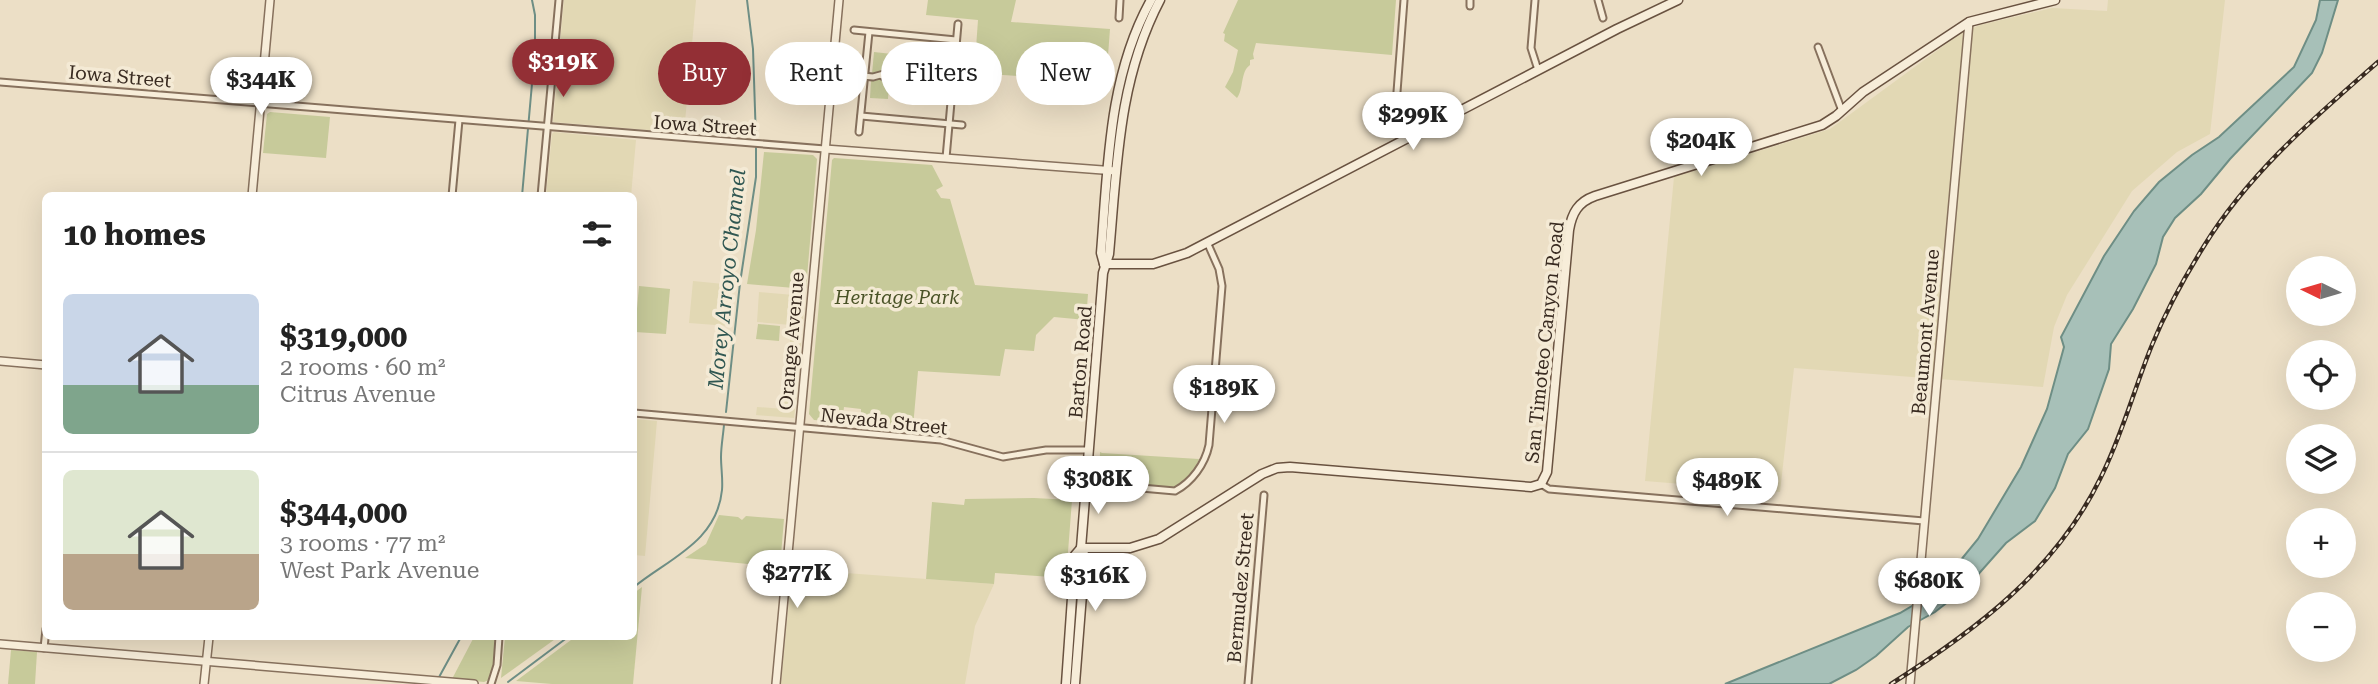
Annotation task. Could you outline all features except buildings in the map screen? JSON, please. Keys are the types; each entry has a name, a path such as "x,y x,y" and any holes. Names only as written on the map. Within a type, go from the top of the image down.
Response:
{"main road":[{"name":"Barton Road","path":"1127,73 1136,32 1151,0"},
{"name":"Barton Road","path":"1075,684 1085,556 1081,548 1085,483 1104,264 1109,254 1113,115 1127,73 1160,0"},
{"path":"1104,264 1153,264 1187,253 1678,0"},
{"name":"San Timoteo Canyon Road","path":"1081,548 1130,548 1159,538 1262,474 1277,468 1531,487 1541,484 1547,472 1569,230 1576,208 1595,196 1822,125 1863,92 1969,22 2056,0"},
{"name":"Barton Road","path":"1066,684 1075,555 1081,548"}],"street":[{"path":"252,192 270,0"},
{"path":"541,192 559,0"},
{"name":"Orange Avenue","path":"835,42 838,0"},
{"path":"1119,18 1120,0"},
{"path":"1404,0 1396,105 1407,139"},
{"path":"1535,0 1531,48 1538,70"},
{"path":"1598,0 1603,18"},
{"name":"Beaumont Avenue","path":"1909,684 1969,22"},
{"path":"854,30 956,40 958,24"},
{"path":"867,54 869,32"},
{"path":"1818,47 1842,111"},
{"name":"Iowa Street","path":"0,82 547,128 1112,171"},
{"name":"Orange Avenue","path":"776,684 829,105"},
{"path":"859,132 862,105"},
{"path":"946,158 950,105"},
{"path":"861,116 962,125"},
{"path":"452,192 459,120"},
{"path":"1085,483 1175,491 1189,480 1206,457 1222,286 1216,260 1207,242"},
{"path":"0,361 42,365"},
{"name":"Nevada Street","path":"637,413 941,440 1003,457 1046,450 1088,450"},
{"path":"1541,484 1549,489 1924,521"},
{"name":"Bermudez Street","path":"1248,684 1264,495"},
{"path":"44,648 45,640"},
{"path":"204,684 209,640"},
{"path":"491,684 494,680 499,640"},
{"path":"0,644 474,684"}],"shaded area":[{"path":"564,0 696,0 692,42 658,42 658,105 687,105 684,133 553,122"},
{"path":"2108,0 2225,0 2210,134 2177,152 2132,191 2067,295 2054,327 2043,387 1794,368 1780,492 1645,481 1674,177 1830,129 1961,33 1980,25 2052,8 2107,11"},
{"path":"554,132 636,140 631,192 546,192"},
{"path":"693,281 734,285 729,326 689,323"},
{"path":"759,292 805,296 802,326 757,322"},
{"path":"791,331 802,332 797,386 786,385"},
{"path":"786,391 797,392 794,418 756,415 757,407 784,409"},
{"path":"637,419 657,421 645,556 637,555"},
{"path":"792,569 994,584 975,626 965,684 781,684"}],"green space":[{"path":"928,0 1016,0 1011,22 1110,29 1109,42 1016,42 1016,76 1002,75 1002,42 976,42 978,20 926,15"},
{"path":"1238,0 1396,0 1392,55 1256,43 1254,59 1250,60 1237,98 1225,87 1233,72 1238,50 1224,41 1223,33"},
{"path":"874,52 881,53 881,72 872,74"},
{"path":"881,79 881,99 870,98 871,81"},
{"path":"270,112 330,117 326,158 263,153 267,114"},
{"path":"764,152 813,155 817,159 806,289 747,284"},
{"name":"Heritage Park","path":"834,158 932,165 943,186 936,190 941,198 950,199 975,285 1088,294 1086,320 1054,317 1036,335 1034,351 1005,349 1000,376 918,371 913,427 861,423 861,409 844,407 842,422 814,420 809,414"},
{"path":"639,286 670,289 666,334 637,332"},
{"path":"758,324 780,326 779,341 756,339"},
{"path":"1100,452 1199,459 1188,477 1171,488 1099,481"},
{"path":"965,499 1072,500 1066,578 995,573 994,584 926,579 932,502 964,505"},
{"path":"719,515 742,520 746,516 784,519 780,567 685,558 706,544"},
{"path":"642,587 633,684 516,681 571,640 637,640 637,591"},
{"path":"472,640 497,640 491,679 484,682 452,679"},
{"path":"505,640 554,640 501,678"},
{"path":"11,650 37,652 35,684 8,684"}],"water":[{"path":"2320,0 2338,0 2322,53 2312,73 2230,159 2201,194 2175,218 2163,237 2156,264 2111,344 2109,369 2088,429 2068,454 2055,488 2035,521 2006,543 1967,587 1935,612 1908,627 1856,670 1829,684 1725,684 1900,613 1938,588 1978,539 2021,467 2047,409 2064,347 2061,337 2104,256 2134,211 2159,182 2219,137 2294,67 2316,20"}],"waterway":[{"path":"522,192 535,50 532,0"},
{"name":"Morey Arroyo Channel","path":"747,0 753,49 756,140"},
{"name":"Morey Arroyo Channel","path":"726,412 740,283 756,177 756,148"},
{"name":"Morey Arroyo Channel","path":"637,585 689,548 711,523 722,490 721,453 724,425"},
{"path":"438,679 459,640"},
{"name":"Morey Arroyo Channel","path":"508,682 564,640"}],"railway":[{"path":"1891,684 1983,620 2037,570 2060,542 2082,512 2100,479 2157,332 2204,246 2241,194 2262,170 2378,62"}]}
